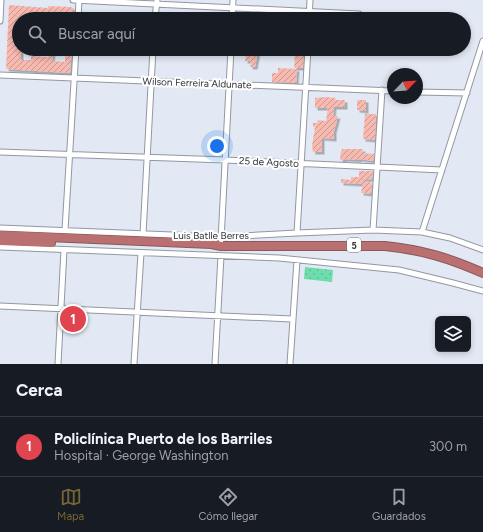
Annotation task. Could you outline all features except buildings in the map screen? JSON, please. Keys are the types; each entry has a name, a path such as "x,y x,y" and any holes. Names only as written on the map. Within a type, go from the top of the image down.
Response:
{"highway":[{"name":"5","path":"0,235 211,244 221,242 396,247 426,252 444,257 483,273"},
{"name":"5","path":"0,241 211,249 221,242"}],"street":[{"path":"0,21 1,0"},
{"path":"73,0 157,2 233,8 326,12"},
{"path":"78,12 79,0"},
{"path":"233,0 233,12"},
{"path":"310,0 310,11"},
{"path":"156,12 157,2"},
{"path":"422,232 483,41"},
{"path":"65,230 76,56"},
{"path":"143,234 153,56"},
{"path":"221,242 231,56"},
{"path":"297,232 308,56"},
{"name":"Wilson Ferreira Aldunate","path":"0,75 387,90"},
{"path":"373,230 382,90"},
{"path":"423,92 467,93"},
{"name":"25 de Agosto","path":"0,152 301,163 442,170"},
{"name":"Luis Batlle Berres","path":"0,228 143,234 221,242 297,232 373,230 422,232 450,238 483,250"},
{"path":"0,247 278,258 352,264 399,270 454,283 483,292"},
{"path":"58,364 64,250"},
{"path":"134,364 141,253"},
{"path":"215,364 220,256"},
{"path":"290,364 296,260"},
{"path":"0,306 292,319"}],"green space":[{"path":"305,267 333,270 332,282 304,279"}],"place":[{"name":"Policlínica Puerto de los Barriles","path":"73,319"}]}
